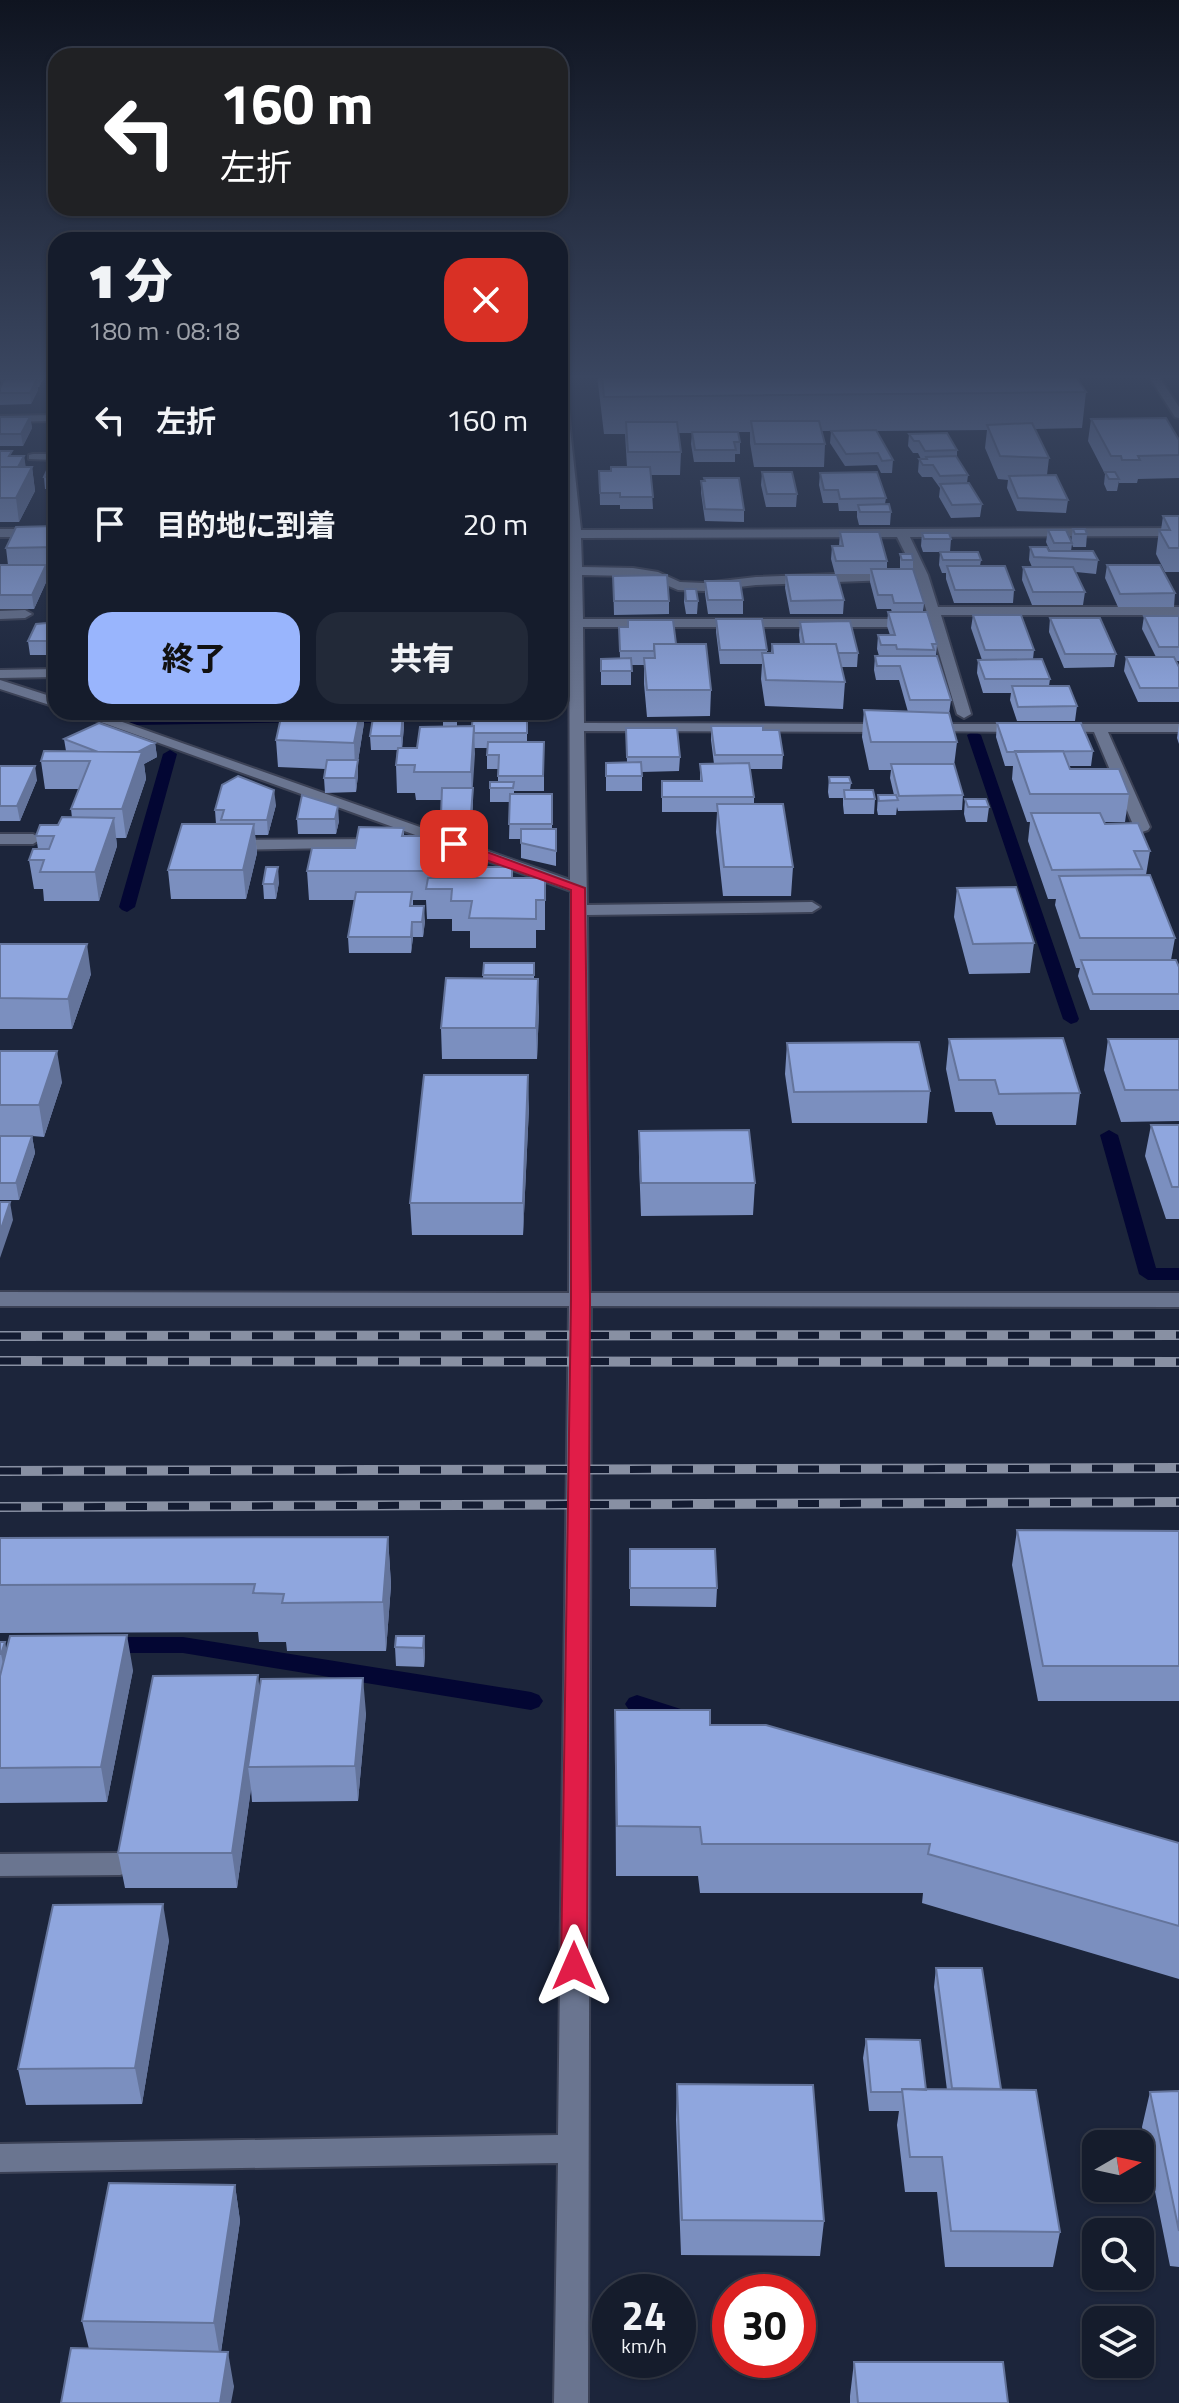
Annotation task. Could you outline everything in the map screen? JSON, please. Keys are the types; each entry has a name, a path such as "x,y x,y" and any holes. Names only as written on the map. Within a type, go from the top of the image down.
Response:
{"street":[{"path":"568,534 1179,532"},
{"path":"0,533 9,551 48,536"},
{"path":"902,533 922,575 964,714"},
{"path":"568,539 575,571 576,623 568,667 577,727 580,1300 571,2403"},
{"path":"575,571 633,572 653,575 678,586 704,587 756,581 922,575"},
{"path":"0,576 48,575"},
{"path":"576,623 1179,611"},
{"path":"0,615 25,614"},
{"path":"0,674 48,673"},
{"path":"0,684 48,700"},
{"path":"103,720 578,888"},
{"path":"577,727 1179,728"},
{"path":"1099,728 1142,827"},
{"path":"0,839 33,839"},
{"path":"209,845 454,844"},
{"path":"579,910 812,907"},
{"path":"0,1299 1179,1300"},
{"path":"0,1865 120,1864"},
{"path":"0,2158 573,2149"}],"building":[{"path":"0,487 22,487 16,498 0,498"},
{"path":"600,487 652,487 653,497 620,497 620,493 600,493"},
{"path":"702,487 740,487 744,510 705,509"},
{"path":"765,487 795,487 797,494 767,494"},
{"path":"823,487 882,487 886,498 840,499 838,490 824,490"},
{"path":"942,487 972,487 982,504 952,505"},
{"path":"1014,487 1062,487 1068,500 1018,498"},
{"path":"889,504 891,512 860,512 858,505"},
{"path":"1163,516 1179,516 1179,548 1169,548 1159,530 1170,530"},
{"path":"48,526 48,547 6,548 16,527"},
{"path":"1073,529 1085,529 1087,534 1075,534"},
{"path":"1048,530 1066,530 1072,543 1054,543"},
{"path":"840,532 879,532 887,561 836,561 832,546 843,546"},
{"path":"922,533 949,533 951,539 924,539"},
{"path":"1030,547 1047,547 1049,551 1093,551 1098,560 1034,557"},
{"path":"940,552 978,552 981,560 943,560"},
{"path":"900,554 912,554 913,560 902,560"},
{"path":"0,565 46,565 32,595 0,595"},
{"path":"1107,565 1160,565 1175,593 1120,594"},
{"path":"947,566 1005,566 1014,590 955,590"},
{"path":"1023,567 1073,567 1085,592 1033,592"},
{"path":"871,569 913,569 924,603 894,603 892,595 878,595"},
{"path":"667,575 669,601 614,601 613,576"},
{"path":"786,575 837,575 844,600 791,601"},
{"path":"705,581 740,581 743,600 708,600"},
{"path":"685,589 696,589 698,601 686,601"},
{"path":"888,612 927,612 937,644 932,644 934,650 897,649 896,645 881,645 878,635 895,635"},
{"path":"973,615 1021,615 1034,650 985,650"},
{"path":"1144,616 1179,616 1179,647 1159,647"},
{"path":"1050,618 1100,618 1116,654 1065,654"},
{"path":"716,619 762,619 767,650 720,650"},
{"path":"628,620 673,620 676,644 654,644 654,651 620,651 619,627 628,627"},
{"path":"850,621 858,653 838,653 836,644 804,644 800,622"},
{"path":"47,623 48,641 28,641 36,624"},
{"path":"654,644 706,644 711,690 647,690 644,658 655,658"},
{"path":"772,644 836,644 845,682 766,680 762,653 773,653"},
{"path":"875,656 937,656 951,700 910,700 900,666 877,666"},
{"path":"1126,657 1174,657 1179,667 1179,688 1140,688"},
{"path":"631,658 632,671 601,671 601,659"},
{"path":"1042,659 1050,679 985,679 978,660"},
{"path":"1012,686 1069,686 1077,706 1018,707"},
{"path":"864,710 949,713 957,742 871,742"},
{"path":"280,720 358,720 354,743 276,740"},
{"path":"373,720 402,720 401,736 370,736"},
{"path":"472,720 527,720 527,733 474,733"},
{"path":"99,723 155,743 138,752 98,752 64,739"},
{"path":"997,723 1081,723 1093,751 1007,752"},
{"path":"474,726 471,772 414,772 415,765 396,765 398,748 417,748 420,727"},
{"path":"711,726 763,726 763,730 779,730 783,755 715,755"},
{"path":"626,728 677,728 680,757 627,757"},
{"path":"488,742 544,742 543,776 498,776 499,755 487,755"},
{"path":"44,751 142,752 122,809 71,809 90,761 41,761"},
{"path":"1015,751 1063,751 1070,769 1119,769 1129,794 1030,794"},
{"path":"327,760 358,760 355,778 324,778"},
{"path":"641,762 642,776 606,776 606,763"},
{"path":"749,763 754,797 662,797 662,781 702,781 700,764"},
{"path":"891,764 954,764 963,795 899,796"},
{"path":"0,766 35,766 17,806 0,806"},
{"path":"238,776 274,790 267,820 221,820 224,810 215,810 222,785"},
{"path":"829,777 849,777 851,783 830,783"},
{"path":"490,782 514,782 513,788 490,788"},
{"path":"442,788 473,788 470,826 441,816"},
{"path":"844,790 873,790 875,799 845,799"},
{"path":"510,794 552,794 552,824 509,824"},
{"path":"302,795 338,806 335,819 297,819"},
{"path":"878,795 896,795 898,800 879,801"},
{"path":"965,799 986,799 989,807 968,807"},
{"path":"717,804 783,804 793,867 724,867"},
{"path":"1031,813 1100,813 1105,824 1138,823 1150,851 1134,851 1142,869 1052,870"},
{"path":"62,817 114,818 95,872 40,872 44,860 29,860 33,849 49,849 54,836 36,836 40,825 58,825"},
{"path":"182,824 254,824 243,870 168,870"},
{"path":"359,827 404,828 402,836 443,836 439,871 307,871 312,848 355,848"},
{"path":"521,829 556,829 556,851 521,843"},
{"path":"266,867 278,867 274,884 263,884"},
{"path":"472,867 512,867 512,878 452,878 453,875 471,875"},
{"path":"1150,875 1175,938 1080,938 1059,876"},
{"path":"428,878 545,878 545,900 536,900 536,919 469,918 472,901 451,901 452,889 426,889"},
{"path":"1016,887 1034,943 973,944 957,888"},
{"path":"356,892 412,892 410,906 424,906 422,922 412,922 411,937 348,937"},
{"path":"0,944 87,944 68,999 0,998"},
{"path":"1081,960 1176,960 1179,994 1093,994"},
{"path":"484,963 534,963 534,975 483,975"},
{"path":"446,978 538,979 536,1028 441,1028"},
{"path":"1063,1038 1080,1093 999,1094 995,1080 959,1080 949,1039"},
{"path":"1108,1039 1179,1039 1179,1090 1125,1090"},
{"path":"919,1042 930,1091 794,1092 787,1043"},
{"path":"0,1051 57,1051 39,1105 0,1105"},
{"path":"424,1075 528,1075 523,1203 410,1203"},
{"path":"1151,1125 1179,1125 1179,1187 1172,1187"},
{"path":"749,1130 755,1183 641,1183 639,1131"},
{"path":"0,1136 32,1136 16,1183 0,1183"},
{"path":"0,1202 10,1202 0,1232"},
{"path":"1017,1530 1179,1531 1179,1666 1043,1666"},
{"path":"388,1537 383,1602 282,1603 284,1594 253,1593 255,1584 0,1585 0,1538"},
{"path":"630,1549 715,1549 717,1588 630,1588"},
{"path":"127,1635 101,1767 0,1768 0,1676 10,1636"},
{"path":"396,1636 424,1636 423,1648 395,1647"},
{"path":"258,1675 232,1853 118,1853 153,1676"},
{"path":"363,1678 355,1766 248,1767 261,1679"},
{"path":"615,1710 710,1710 710,1725 766,1725 1179,1843 1179,1926 928,1854 930,1844 702,1844 700,1827 617,1826"},
{"path":"163,1904 135,2068 18,2069 53,1905"},
{"path":"936,1968 982,1968 1001,2089 952,2088"},
{"path":"866,2039 920,2040 926,2090 871,2092"},
{"path":"677,2084 813,2085 824,2221 682,2220"},
{"path":"902,2089 1036,2090 1060,2232 951,2231 942,2157 910,2157"},
{"path":"1179,2091 1179,2231 1150,2092"},
{"path":"109,2183 235,2185 214,2323 82,2321"},
{"path":"71,2348 228,2352 220,2403 61,2403"},
{"path":"854,2362 1003,2362 1008,2403 858,2403"}],"waterway":[{"path":"134,721 218,720"},
{"path":"974,735 1071,1019"},
{"path":"127,907 170,754"},
{"path":"1109,1135 1148,1274 1179,1274"},
{"path":"106,1645 183,1645 531,1701"},
{"path":"637,1704 679,1717"}],"railway":[{"path":"0,1336 1179,1335"},
{"path":"0,1361 1179,1362"},
{"path":"0,1471 1179,1468"},
{"path":"0,1507 1179,1502"}],"route":[{"path":"454,844 578,888 580,1300 574,1966"}]}
